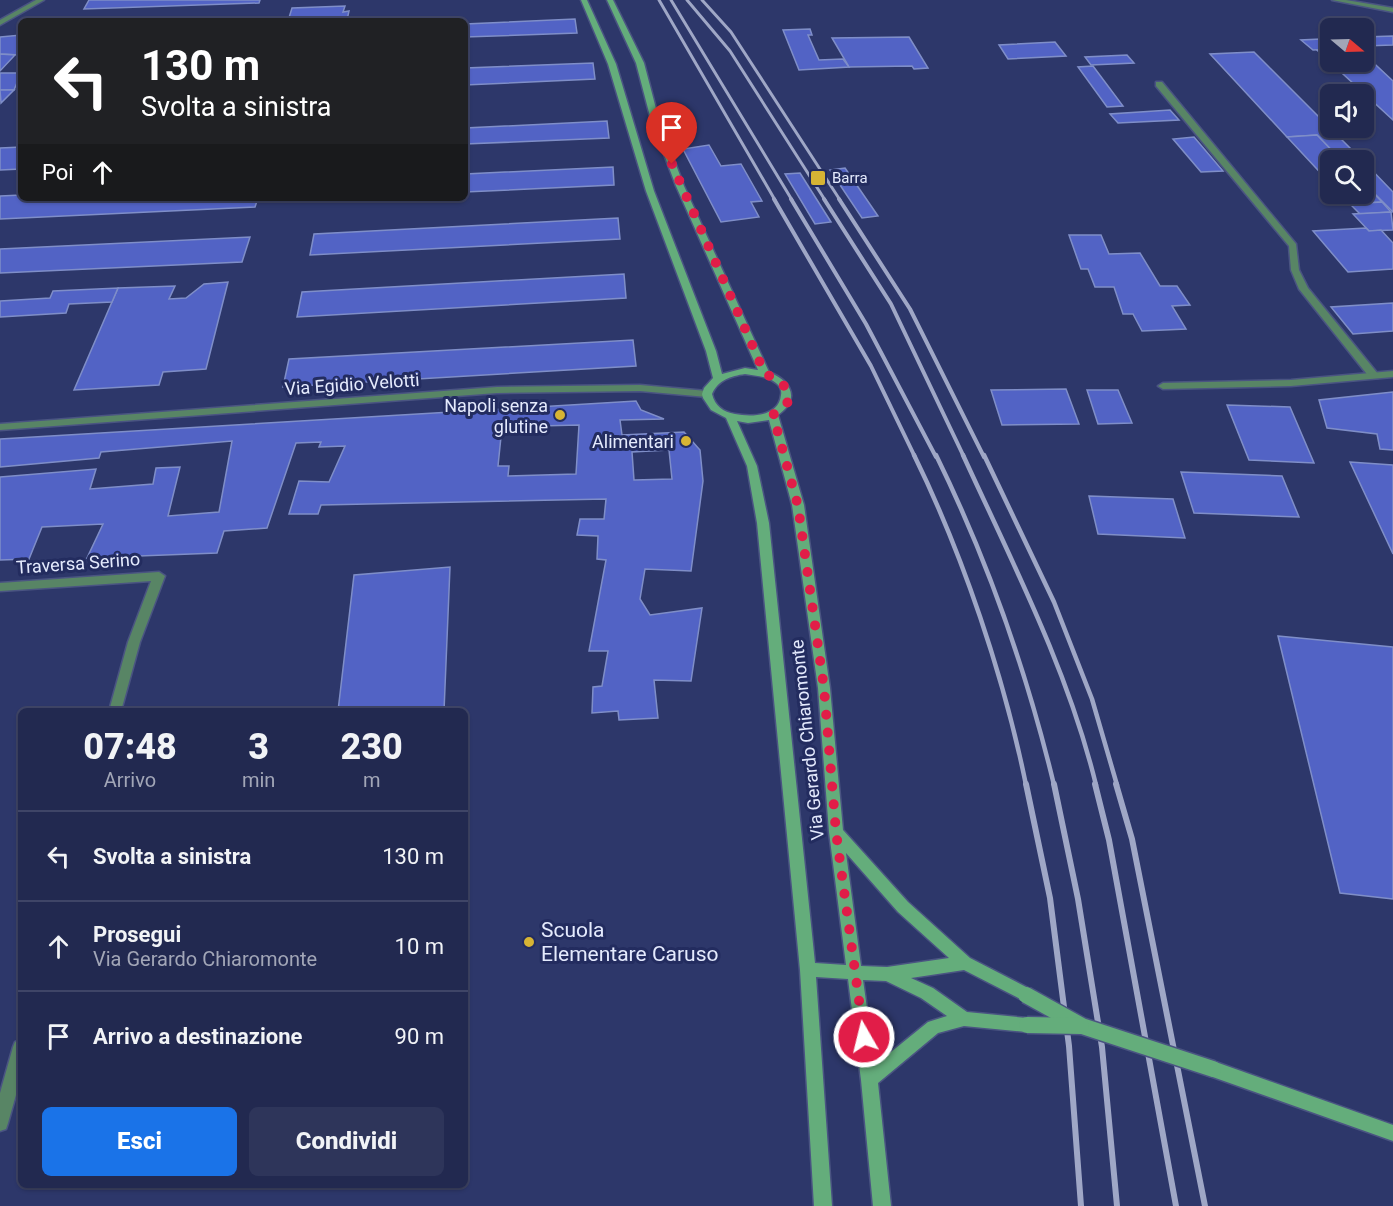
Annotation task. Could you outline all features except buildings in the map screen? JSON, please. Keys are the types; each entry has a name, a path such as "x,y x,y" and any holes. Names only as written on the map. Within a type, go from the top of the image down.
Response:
{"street":[{"path":"0,23 41,0"},
{"path":"584,0 612,64 650,191 711,351 718,379"},
{"path":"610,0 640,63 655,120 680,186 765,374"},
{"path":"1335,0 1393,9"},
{"path":"1160,84 1293,246 1295,270 1304,289 1374,376"},
{"path":"746,371 765,374 777,379 788,393 788,402 773,415 744,420 730,417 713,407 707,394 709,388 718,379 746,371"},
{"path":"1163,386 1291,383 1393,374"},
{"name":"Via Egidio Velotti","path":"0,427 497,390 640,388 707,394"},
{"name":"Via Gerardo Chiaromonte","path":"773,415 798,506 824,688 836,832 869,1080 882,1206"},
{"name":"Via Gerardo Chiaromonte","path":"730,417 752,466 763,523 808,970 823,1206"},
{"name":"Traversa Serino","path":"0,587 159,576 134,642 116,708"},
{"path":"836,832 903,907 965,963 1082,1026 1213,1069 1393,1133"},
{"path":"808,970 887,974 965,963"},
{"path":"887,974 927,993 964,1019"},
{"path":"869,1080 934,1027 964,1019 1027,1025 1082,1026"},
{"path":"0,1123 18,1058"}],"railway":[{"path":"659,0 775,200"},
{"path":"671,0 792,200"},
{"path":"687,0 730,51 825,200"},
{"path":"702,0 731,32 840,200"},
{"path":"774,199 871,366 915,457"},
{"path":"791,199 866,324 936,457"},
{"path":"824,199 891,304 964,457"},
{"path":"839,199 910,309 984,457"},
{"path":"914,455 949,534 980,617 1006,702 1026,785"},
{"path":"936,455 955,494 1004,617 1031,701 1054,785"},
{"path":"963,455 1055,658 1096,785"},
{"path":"984,455 1054,602 1092,699 1117,785"},
{"path":"1026,784 1050,898 1069,1046 1081,1206"},
{"path":"1054,784 1078,899 1102,1047 1117,1206"},
{"path":"1095,784 1109,840 1176,1206"},
{"path":"1116,784 1132,839 1205,1206"}],"place":[{"name":"Barra","path":"818,178"},
{"name":"Napoli senza glutine","path":"560,415"},
{"name":"Alimentari","path":"686,441"},
{"name":"Scuola Elementare Caruso","path":"529,942"}],"route":[{"path":"672,164 765,374 777,379 788,393 788,402 773,415 798,506 824,688 836,832 864,1037"}]}
